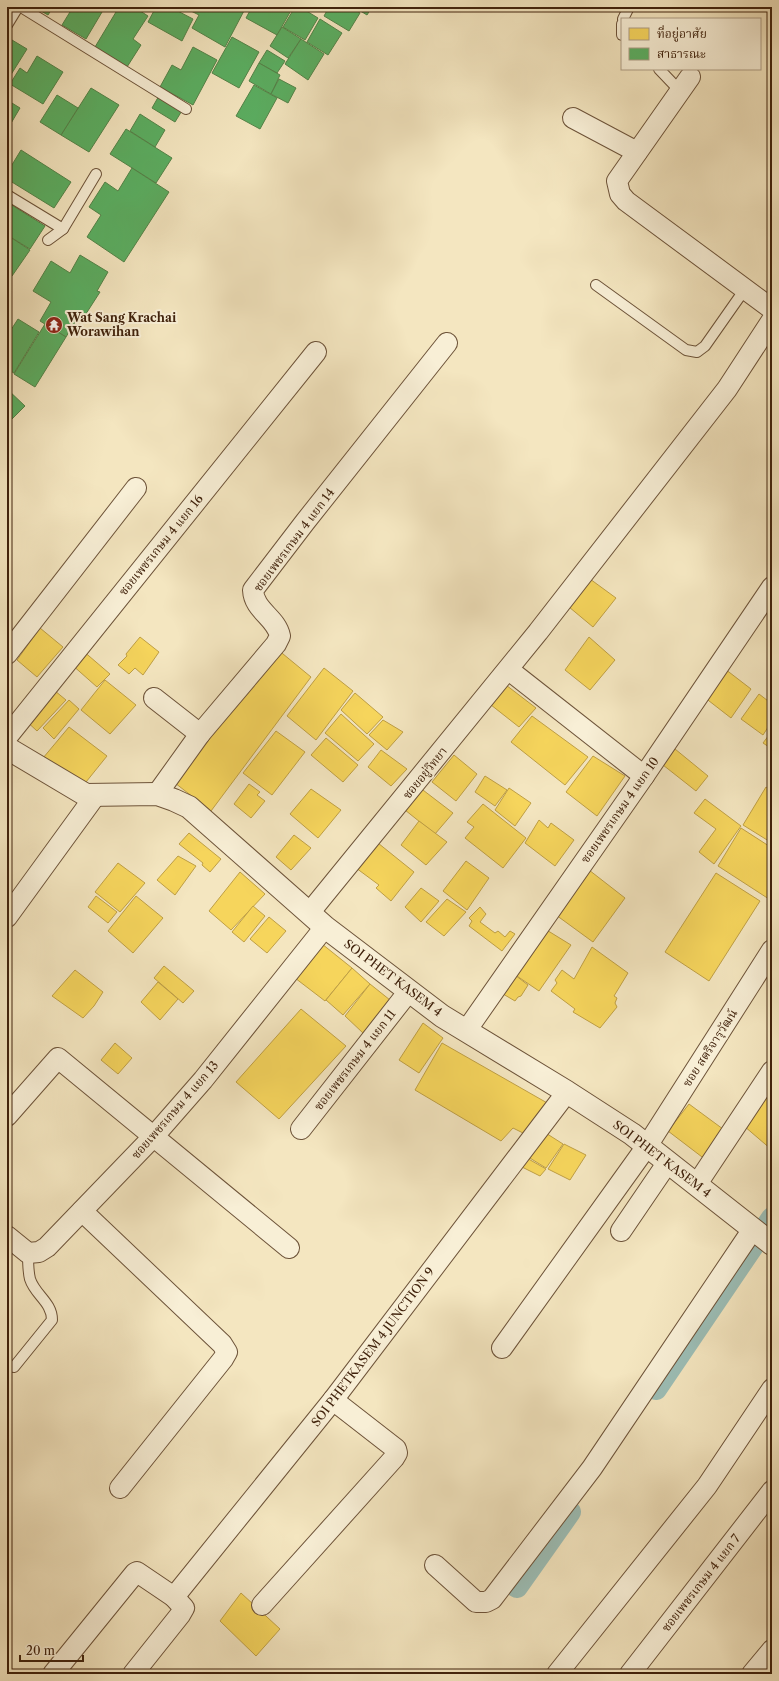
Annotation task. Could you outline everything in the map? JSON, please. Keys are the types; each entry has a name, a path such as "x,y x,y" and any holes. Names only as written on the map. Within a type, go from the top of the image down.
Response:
{"street":[{"path":"685,84 617,181 620,194 626,201 772,309"},
{"path":"572,118 638,152"},
{"name":"ซอยอยู่วิทยา","path":"318,920 508,670 727,389 772,320"},
{"name":"ซอยเพชรเกษม 4 แยก 14","path":"156,794 200,734 276,644 280,636 278,628 257,606 253,598 253,590 447,343"},
{"name":"ซอยเพชรเกษม 4 แยก 16","path":"7,737 316,352"},
{"path":"7,654 136,488"},
{"name":"ซอยเพชรเกษม 4 แยก 10","path":"466,1031 644,776 772,587"},
{"path":"508,670 644,776"},
{"path":"154,698 200,734"},
{"name":"SOI PHET KASEM 4","path":"7,748 80,793 95,796 156,794 189,807 318,920 442,1016 567,1092 632,1134 761,1236"},
{"path":"7,917 95,796"},
{"name":"ซอยเพชรเกษม 4 แยก 13","path":"28,1254 40,1252 47,1247 154,1136 203,1080 318,920"},
{"name":"ซอย สตรีจารุวัฒน์","path":"502,1348 647,1146 772,950"},
{"name":"ซอยเพชรเกษม 4 แยก 11","path":"301,1129 409,991"},
{"path":"7,1116 58,1058 289,1248"},
{"path":"697,1184 772,1071"},
{"name":"SOI PHETKASEM 4 JUNCTION 9","path":"174,1598 333,1400 567,1092"},
{"path":"621,1231 668,1162"},
{"path":"82,1211 222,1344 227,1352 120,1488"},
{"path":"7,1236 28,1254"},
{"path":"435,1566 476,1602 486,1602 492,1599 592,1468 761,1236"},
{"path":"557,1674 707,1486 772,1389"},
{"path":"262,1605 397,1453 396,1449 333,1400"},
{"name":"ซอยเพชรเกษม 4 แยก 7","path":"630,1674 772,1491"},
{"path":"53,1674 135,1573 140,1573 174,1598 184,1608 133,1674"},
{"path":"752,1674 772,1650"}],"lane":[{"path":"623,18 629,7"},
{"path":"7,25 15,9 186,109"},
{"path":"661,70 685,84"},
{"path":"48,240 63,229 96,174"},
{"path":"7,195 63,229"},
{"path":"596,285 686,350 697,352 705,346 745,289"},
{"path":"14,1366 52,1320 52,1312 49,1305 34,1288 30,1279 28,1254"}],"building: ที่อยู่อาศัย":[{"path":"590,579 616,598 593,627 569,607"},
{"path":"40,628 63,647 37,677 17,660"},
{"path":"140,637 159,652 143,675 135,668 129,674 118,665 127,656 126,654"},
{"path":"589,637 615,660 590,690 565,670"},
{"path":"277,649 311,677 211,811 175,783"},
{"path":"82,650 110,674 97,687 71,664"},
{"path":"324,668 353,691 316,740 287,716"},
{"path":"725,669 751,689 731,718 704,697"},
{"path":"105,680 136,705 110,734 81,710"},
{"path":"502,682 536,708 519,727 486,701"},
{"path":"49,686 66,700 37,731 23,718"},
{"path":"355,693 383,717 367,734 341,710"},
{"path":"759,694 772,704 772,721 763,735 741,719"},
{"path":"69,700 79,709 54,739 43,728"},
{"path":"341,714 374,744 358,761 325,733"},
{"path":"532,716 588,757 565,785 511,742"},
{"path":"383,720 403,732 387,750 369,735"},
{"path":"69,727 107,756 82,787 43,758"},
{"path":"276,731 305,752 272,795 243,773"},
{"path":"772,731 772,749 763,743"},
{"path":"326,738 358,765 343,782 311,755"},
{"path":"675,749 708,776 696,791 663,765"},
{"path":"381,750 407,769 391,786 368,767"},
{"path":"454,755 477,774 456,801 432,782"},
{"path":"593,756 625,776 597,816 566,792"},
{"path":"485,776 507,790 495,806 475,792"},
{"path":"249,784 260,792 257,795 265,801 251,818 234,804"},
{"path":"419,787 453,813 435,834 405,810"},
{"path":"766,787 772,791 772,843 743,825"},
{"path":"509,788 531,803 515,826 495,810"},
{"path":"311,789 341,810 318,838 290,814"},
{"path":"705,799 741,826 714,864 699,852 716,829 694,813"},
{"path":"483,804 526,838 503,868 465,838 474,827 467,822"},
{"path":"539,820 548,828 551,823 574,840 555,866 525,843"},
{"path":"419,821 447,842 426,865 401,845"},
{"path":"741,828 772,848 772,901 718,866"},
{"path":"189,833 221,859 210,872 202,865 203,863 179,844"},
{"path":"294,835 311,848 291,870 276,857"},
{"path":"373,839 414,872 391,901 376,888 379,885 352,865"},
{"path":"178,856 196,866 175,895 157,880"},
{"path":"466,861 489,878 467,910 443,891"},
{"path":"118,863 145,883 120,912 95,892"},
{"path":"589,870 625,898 593,942 556,915"},
{"path":"240,872 265,894 231,930 209,911"},
{"path":"716,873 760,901 709,981 665,952"},
{"path":"421,888 439,901 421,922 405,907"},
{"path":"96,896 117,912 108,923 88,907"},
{"path":"136,896 163,918 133,953 108,931"},
{"path":"447,899 466,912 444,936 426,922"},
{"path":"253,906 265,916 244,942 232,932"},
{"path":"480,907 486,914 480,922 495,933 498,931 505,937 510,931 515,934 502,951 469,926 472,921 469,918"},
{"path":"269,917 286,931 267,953 250,939"},
{"path":"545,929 571,945 539,991 514,974"},
{"path":"322,944 352,968 325,1001 295,978"},
{"path":"592,947 628,973 614,996 617,998 615,1003 617,1007 600,1028 573,1012 575,1009 551,991 557,983 555,980 562,970 574,979"},
{"path":"164,966 194,991 183,1003 154,978"},
{"path":"352,968 370,984 343,1015 326,1000"},
{"path":"75,970 103,992 94,1006 83,1018 52,996"},
{"path":"511,972 528,985 521,996 515,1001 498,991"},
{"path":"158,982 178,999 160,1020 141,1002"},
{"path":"370,984 390,1000 363,1033 345,1016"},
{"path":"301,1009 346,1046 279,1119 236,1082"},
{"path":"423,1023 443,1038 419,1073 399,1060"},
{"path":"115,1043 132,1058 118,1074 101,1060"},
{"path":"442,1043 549,1104 529,1136 513,1128 501,1141 415,1090"},
{"path":"763,1095 772,1102 772,1150 744,1126"},
{"path":"689,1104 727,1132 706,1160 668,1131"},
{"path":"541,1130 563,1144 546,1168 525,1155"},
{"path":"564,1144 586,1155 570,1180 548,1169"},
{"path":"525,1157 546,1169 540,1176 520,1166"},
{"path":"241,1593 280,1629 256,1656 220,1621"}],"building: สาธารณะ":[{"path":"34,7 53,7 48,15"},
{"path":"73,7 105,7 86,39 62,25"},
{"path":"119,7 134,7 148,16 133,39 141,45 127,67 95,47"},
{"path":"156,7 170,7 193,19 182,41 148,22"},
{"path":"191,7 246,7 225,47 192,28 199,15 189,10"},
{"path":"252,7 293,7 277,35 246,18"},
{"path":"295,7 300,7 318,18 305,40 283,27"},
{"path":"329,7 350,7 360,13 349,31 324,16"},
{"path":"354,7 372,7 367,15"},
{"path":"320,19 342,33 328,55 307,42"},
{"path":"282,27 301,39 288,58 270,46"},
{"path":"7,37 27,49 7,81"},
{"path":"232,37 259,52 239,88 212,73"},
{"path":"301,39 324,54 308,80 285,64"},
{"path":"193,47 217,60 193,105 160,87 172,65 181,70"},
{"path":"267,50 285,61 277,73 259,63"},
{"path":"37,56 63,72 43,104 10,84 20,68 27,73"},
{"path":"259,63 280,75 271,94 249,81"},
{"path":"279,79 296,88 288,103 271,94"},
{"path":"254,85 277,98 260,129 236,116"},
{"path":"91,88 119,105 89,152 61,135"},
{"path":"160,94 183,109 175,122 152,108"},
{"path":"57,95 78,108 61,135 40,122"},
{"path":"7,100 20,108 7,130"},
{"path":"140,114 165,130 155,147 130,131"},
{"path":"126,129 172,158 156,183 110,154"},
{"path":"21,150 71,182 54,208 7,179 7,173"},
{"path":"132,168 169,192 124,262 87,237 101,215 89,207 105,182 118,191"},
{"path":"7,202 45,226 30,249 7,235"},
{"path":"7,235 30,250 12,276 7,272"},
{"path":"80,255 108,272 97,291 100,292 82,320 78,317 66,337 40,321 51,302 33,291 51,261 70,273"},
{"path":"18,319 39,332 14,373 7,369 7,336"},
{"path":"45,324 66,337 35,387 14,374"},
{"path":"7,389 25,406 7,424"}],"waterway":[{"path":"656,1389 772,1218"},
{"path":"517,1587 570,1512"}],"place":[{"name":"Wat Sang Krachai Worawihan","path":"54,325"}]}
